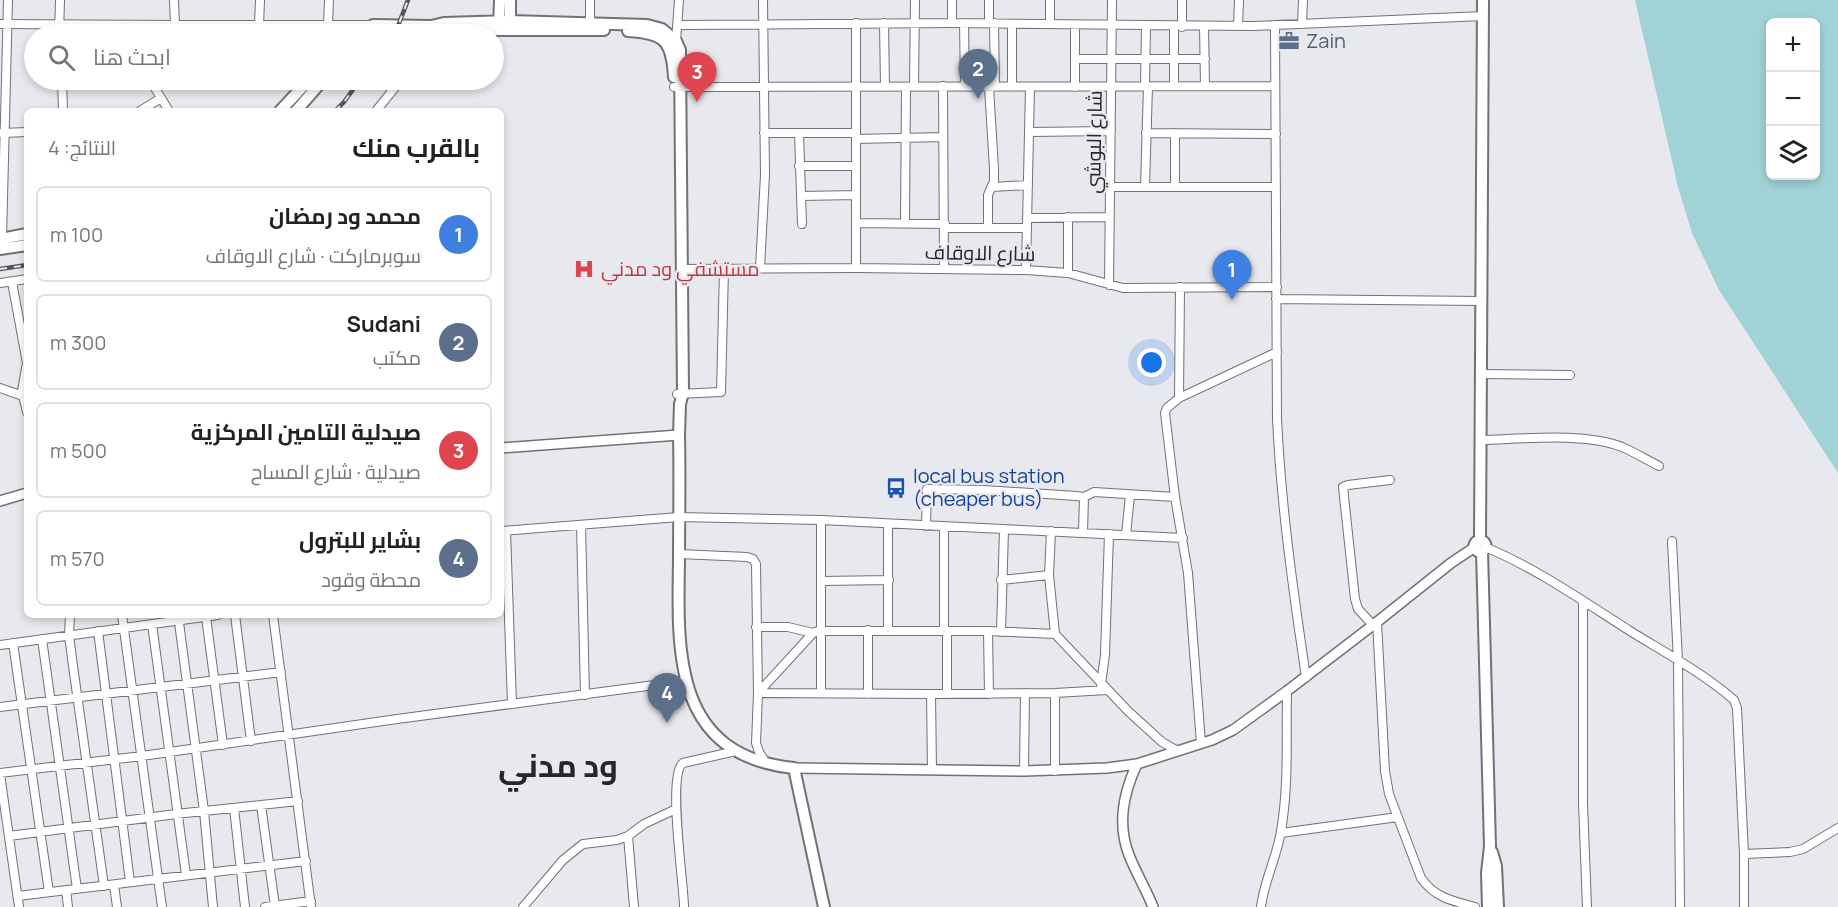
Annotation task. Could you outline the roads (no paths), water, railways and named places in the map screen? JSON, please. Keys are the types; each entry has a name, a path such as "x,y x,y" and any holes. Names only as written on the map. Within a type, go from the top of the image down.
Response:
{"main road":[{"path":"500,0 505,26"},
{"path":"505,26 510,0"},
{"path":"1483,0 1481,546 1490,846 1487,873 1488,907"},
{"path":"505,26 590,23 654,26 669,33 677,87 680,397"},
{"path":"505,26 646,32 672,43"},
{"path":"283,108 300,90"},
{"path":"299,108 314,90"},
{"path":"678,220 681,269 679,621 685,681 688,692 702,717 718,736 736,751 766,763 794,768 824,907"},
{"path":"1,242 24,235"},
{"path":"1,242 24,245"},
{"path":"1490,846 1496,866 1498,907"}],"street":[{"path":"1,242 4,24 8,0"},
{"path":"59,24 60,0"},
{"path":"174,0 175,24"},
{"path":"259,24 260,0"},
{"path":"328,24 329,0"},
{"path":"590,0 590,23"},
{"path":"672,43 679,25 679,0"},
{"path":"760,268 764,227 763,0"},
{"path":"905,223 905,138 915,0"},
{"path":"952,0 952,23"},
{"path":"988,228 988,195 992,187 994,169 992,23 989,0"},
{"path":"1050,0 1050,24"},
{"name":"شارع البوشي","path":"1109,285 1112,0"},
{"path":"1174,86 1182,0"},
{"path":"1238,26 1239,0"},
{"path":"1302,24 1303,0"},
{"path":"679,25 992,23 1275,26 1483,16"},
{"path":"884,23 885,87"},
{"path":"964,23 965,86"},
{"path":"4,24 24,24"},
{"path":"856,24 858,88 855,166 856,268"},
{"path":"1012,24 1012,87"},
{"path":"1075,25 1075,87"},
{"path":"1145,187 1146,26"},
{"path":"1204,26 1205,86"},
{"path":"1275,26 1277,418 1287,552 1306,677"},
{"path":"1075,60 1205,59"},
{"path":"943,86 944,268"},
{"path":"677,87 1275,86"},
{"path":"1026,270 1030,87"},
{"path":"62,90 63,108"},
{"path":"156,90 167,108"},
{"path":"378,108 392,90"},
{"path":"145,108 161,98"},
{"path":"1029,132 1111,131"},
{"path":"2,133 24,132"},
{"path":"764,133 905,138 943,137"},
{"path":"799,133 802,224"},
{"path":"1146,133 1276,134"},
{"path":"1175,133 1175,187"},
{"path":"799,166 855,166"},
{"path":"992,187 1028,185"},
{"path":"1110,187 1276,187"},
{"path":"801,196 856,195"},
{"path":"1068,217 1068,273"},
{"path":"1028,218 1109,217"},
{"path":"857,223 1027,228"},
{"name":"شارع الاوقاف","path":"681,269 1026,270 1068,273 1123,288 1277,287"},
{"path":"680,397 721,392 724,269"},
{"path":"0,283 24,280"},
{"path":"12,282 24,347"},
{"path":"1179,398 1180,287"},
{"path":"1276,299 1481,301"},
{"path":"1201,744 1192,611 1165,413 1167,408 1179,398 1277,352"},
{"path":"1481,375 1570,375"},
{"path":"0,388 23,396"},
{"path":"24,388 24,400"},
{"path":"504,448 679,435"},
{"path":"1481,440 1572,438 1599,440 1622,447 1659,466"},
{"path":"1390,480 1343,487 1355,599 1358,609 1375,624 1384,771 1389,794 1421,878 1428,888 1440,897 1475,907"},
{"path":"926,526 927,489 984,490 1084,497 1094,492 1175,497"},
{"path":"0,501 24,494"},
{"path":"1126,535 1130,495"},
{"path":"1083,533 1084,497"},
{"path":"504,531 680,518 821,520 1183,538"},
{"path":"821,520 821,693"},
{"path":"888,524 888,630"},
{"path":"581,525 585,695"},
{"path":"944,526 947,694"},
{"path":"1001,632 1004,530"},
{"path":"1051,531 1049,575 1055,634 1104,687 1162,742 1176,750"},
{"path":"1104,687 1109,534"},
{"path":"1672,541 1678,661 1680,907"},
{"path":"794,768 1055,771 1107,768 1137,764 1201,744 1233,730 1375,624 1451,562 1481,546 1509,557 1583,601 1678,661 1734,700 1737,708 1744,854 1744,907"},
{"path":"504,550 512,704"},
{"path":"679,554 753,559 756,564 758,693 756,743 766,763"},
{"path":"1002,580 1049,575"},
{"path":"822,581 889,580"},
{"path":"1583,601 1583,803 1587,907"},
{"path":"70,618 69,635 104,886"},
{"path":"122,618 162,907"},
{"path":"0,645 152,624 179,618 204,810 213,907"},
{"path":"206,618 223,745"},
{"path":"235,618 251,741"},
{"path":"265,907 311,904 273,618"},
{"path":"152,624 186,875"},
{"path":"756,627 788,627 813,633"},
{"path":"758,693 813,633 822,630 988,631 1055,634"},
{"path":"868,630 868,694"},
{"path":"98,631 130,882"},
{"path":"988,631 989,694"},
{"path":"42,639 77,889"},
{"path":"13,643 49,892"},
{"path":"0,707 281,672"},
{"path":"19,907 0,774 685,681"},
{"path":"758,693 1055,693 1104,687"},
{"path":"1261,907 1262,892 1281,833 1285,802 1287,691"},
{"path":"1024,771 1025,693"},
{"path":"1055,693 1055,771"},
{"path":"931,694 932,770"},
{"path":"684,907 676,809 677,769 683,763 736,751"},
{"path":"1137,764 1128,783 1122,819 1128,854 1153,907"},
{"path":"9,836 176,813 298,801"},
{"path":"261,805 274,906"},
{"path":"234,808 245,907"},
{"path":"523,907 563,860 583,844 611,842 628,836 644,824 676,809"},
{"path":"1281,833 1398,817"},
{"path":"1744,854 1790,852 1803,849 1838,828"},
{"path":"628,836 634,907"},
{"path":"18,896 306,861"},
{"path":"114,885 117,907"},
{"path":"66,890 68,907"}],"water":[{"path":"1635,0 1838,0 1838,473 1719,290 1692,233 1678,187"}],"railway":[{"path":"399,24 408,0"},
{"path":"338,108 353,90"},
{"path":"0,269 24,265"}],"place":[{"name":"Zain","path":"1289,41"},
{"name":"Sudani","path":"978,99"},
{"name":"صيدلية التامين المركزية","path":"697,102"},
{"name":"مستشفي ود مدني","path":"584,269"},
{"name":"محمد ود رمضان","path":"1232,300"},
{"name":"local bus station (cheaper bus)","path":"896,488"},
{"name":"بشاير للبترول","path":"667,723"}],"district":[{"name":"ود مدني","path":"558,766"}]}
